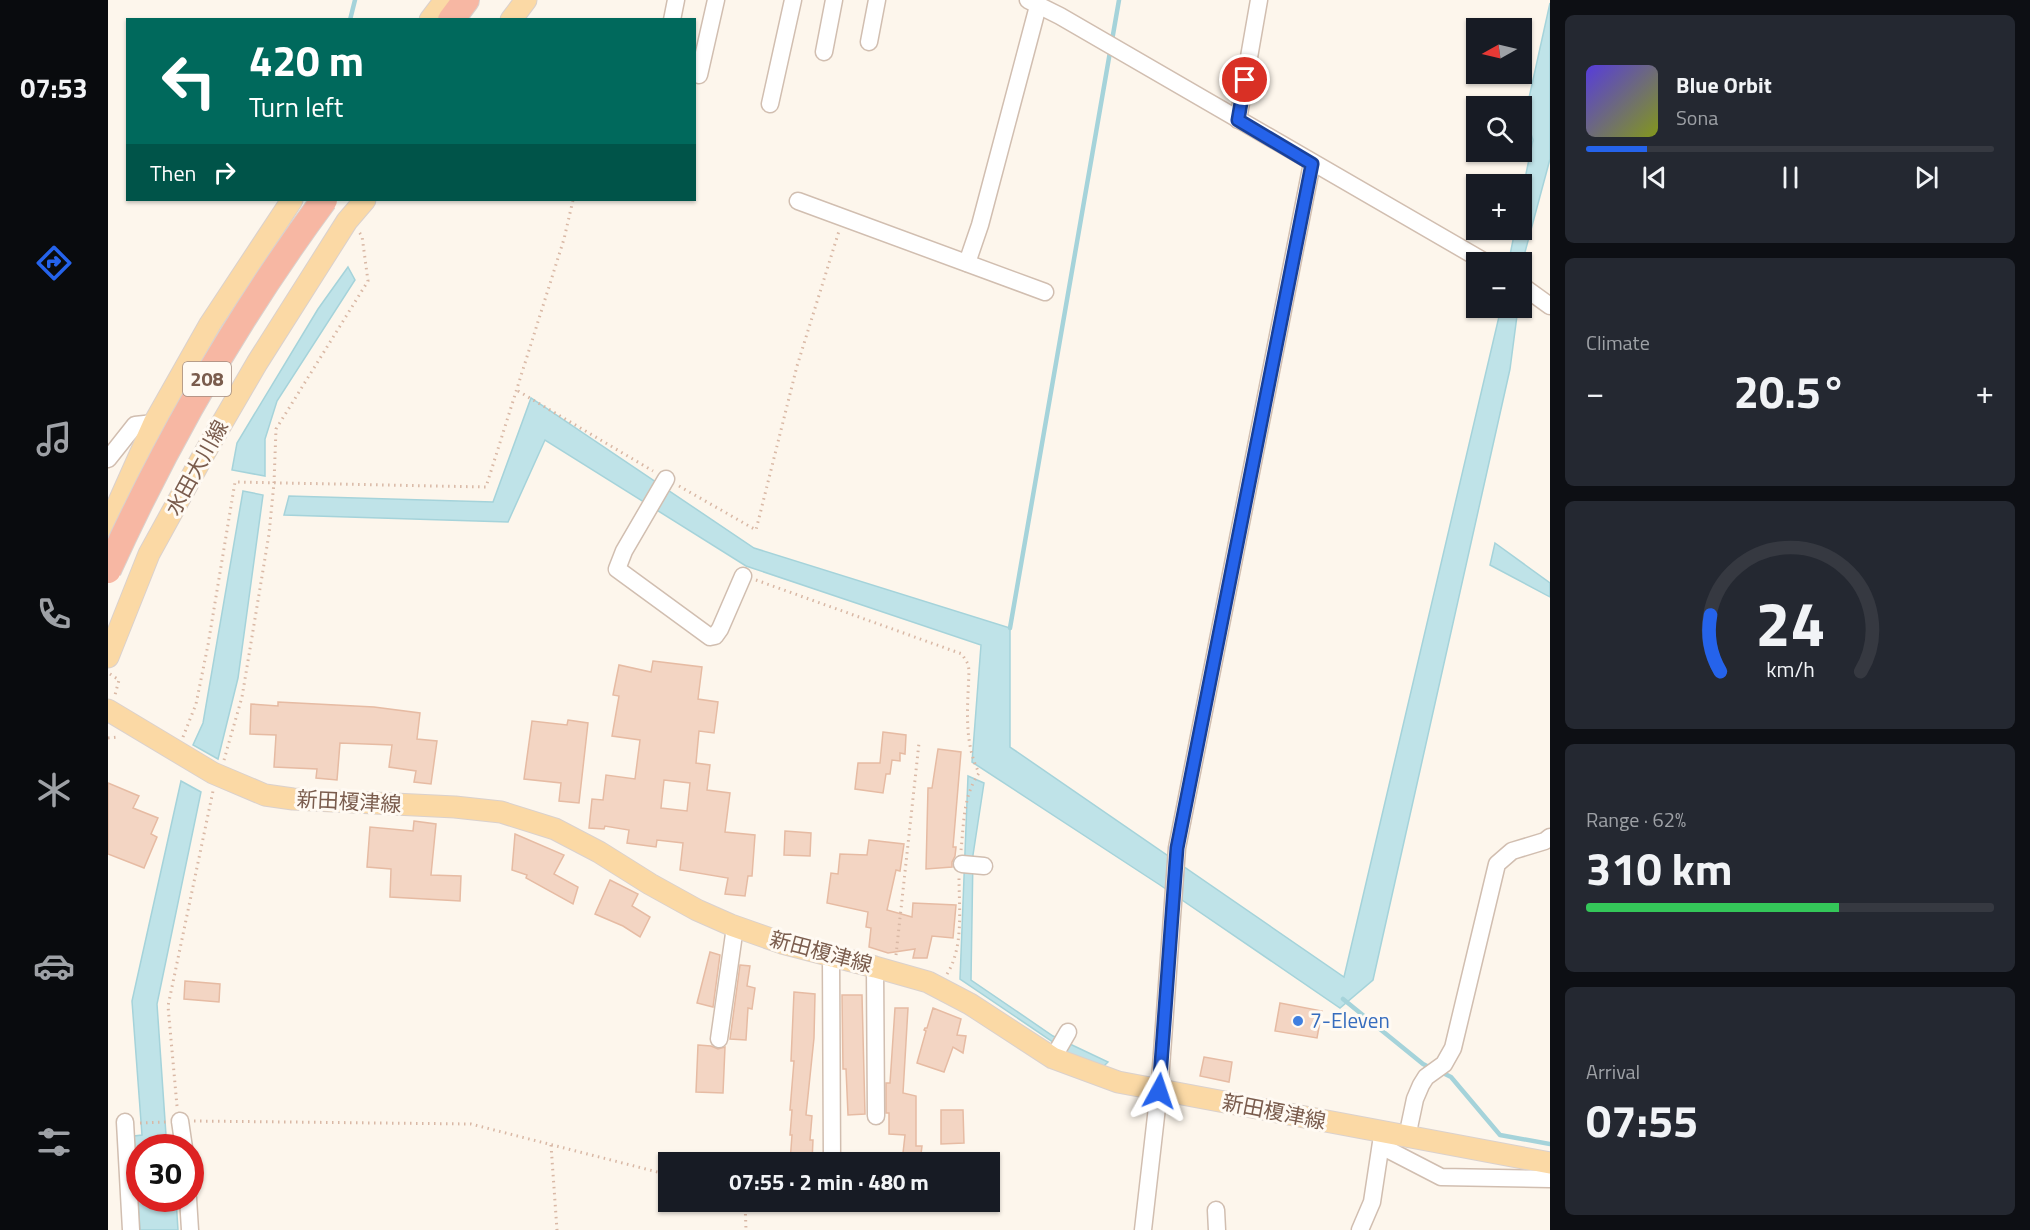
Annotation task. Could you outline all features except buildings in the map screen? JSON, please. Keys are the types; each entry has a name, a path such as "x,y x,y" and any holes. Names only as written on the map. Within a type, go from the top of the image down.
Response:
{"highway":[{"path":"452,18 466,0"},
{"path":"464,18 477,0"},
{"name":"208","path":"108,550 158,448 200,374 283,242 313,201"},
{"name":"208","path":"108,570 137,508 207,379 291,246 323,201"}],"main road":[{"path":"432,18 446,0"},
{"path":"512,18 526,0"},
{"path":"108,526 154,423 210,324 291,201"},
{"name":"水田大川線","path":"108,657 149,554 257,363 347,221 364,201"},
{"name":"新田榎津線","path":"108,710 181,754 215,779 265,795 293,799 455,807 501,812 555,829 600,852 650,884 697,910 735,927 782,943 928,982 970,1004 1053,1058 1118,1082 1382,1139 1407,1137 1550,1163"}],"street":[{"path":"672,18 676,0"},
{"path":"699,75 716,0"},
{"path":"770,104 793,0"},
{"path":"824,52 834,0"},
{"path":"869,42 878,0"},
{"path":"1238,120 1259,0"},
{"path":"967,263 980,225 1033,3 1060,16 1467,252"},
{"path":"1143,1230 1159,1091 1176,859 1312,164"},
{"path":"798,201 1045,292"},
{"path":"1532,293 1550,306"},
{"path":"108,459 135,425 154,423"},
{"path":"664,482 624,551 617,569 710,637 715,636 720,629 743,576"},
{"path":"1407,1137 1415,1099 1426,1077 1443,1064 1453,1048 1497,864 1512,851 1545,841 1550,837"},
{"path":"961,864 984,866"},
{"path":"720,1039 735,927"},
{"path":"831,956 832,1152"},
{"path":"876,1116 884,969"},
{"path":"1053,1058 1068,1032"},
{"path":"174,1121 179,1134"},
{"path":"130,1122 131,1230"},
{"path":"1360,1230 1372,1202 1382,1139 1441,1177 1550,1179"},
{"path":"1216,1209 1216,1230"},
{"path":"189,1212 190,1230"}],"path":[{"path":"181,754 196,704 208,645 235,482 486,487 518,392 564,239 573,201"},
{"path":"518,392 664,482 756,530 797,366 843,218"},
{"path":"174,1121 168,1006 215,779 242,697 269,534 276,429 368,281 362,236 347,221"},
{"path":"743,576 962,654 968,664 968,741 971,758 979,773 970,788 966,804 958,931 954,964 945,978"},
{"path":"108,672 119,680"},
{"path":"884,969 909,845 919,743"},
{"path":"130,1122 471,1124 658,1172"},
{"path":"551,1145 557,1230"},
{"path":"746,1212 747,1230"}],"water":[{"path":"1550,3 1550,159 1532,226 1532,174 1526,174 1528,162 1532,162 1533,140 1532,96 1529,96"},
{"path":"1513,240 1528,240 1525,252 1511,252"},
{"path":"348,267 355,280 277,401 265,439 265,476 232,470 237,443 318,309"},
{"path":"1499,318 1517,318 1510,369 1373,980 1340,1008 1160,885 972,762 981,645 746,566 545,440 508,522 284,515 289,496 493,502 531,398 754,548 1010,628 1010,747 1344,977"},
{"path":"243,491 263,495 238,678 218,759 193,745 203,723"},
{"path":"1495,543 1550,583 1550,597 1490,565"},
{"path":"968,776 984,783 973,855 971,980 1053,1036 1108,1062 1103,1067 1075,1057 960,979"},
{"path":"181,781 201,792 157,1004 166,1134 142,1134 132,1001"},
{"path":"139,1212 177,1212 178,1230 140,1230"}],"waterway":[{"path":"350,18 355,0"},
{"path":"1010,628 1119,0"},
{"path":"1343,999 1431,1068"},
{"path":"1441,1072 1451,1077 1500,1135 1550,1144"}],"place":[{"name":"7-Eleven","path":"1298,1021"}],"route":[{"path":"1159,1091 1177,848 1312,164 1238,120 1245,80"}]}
